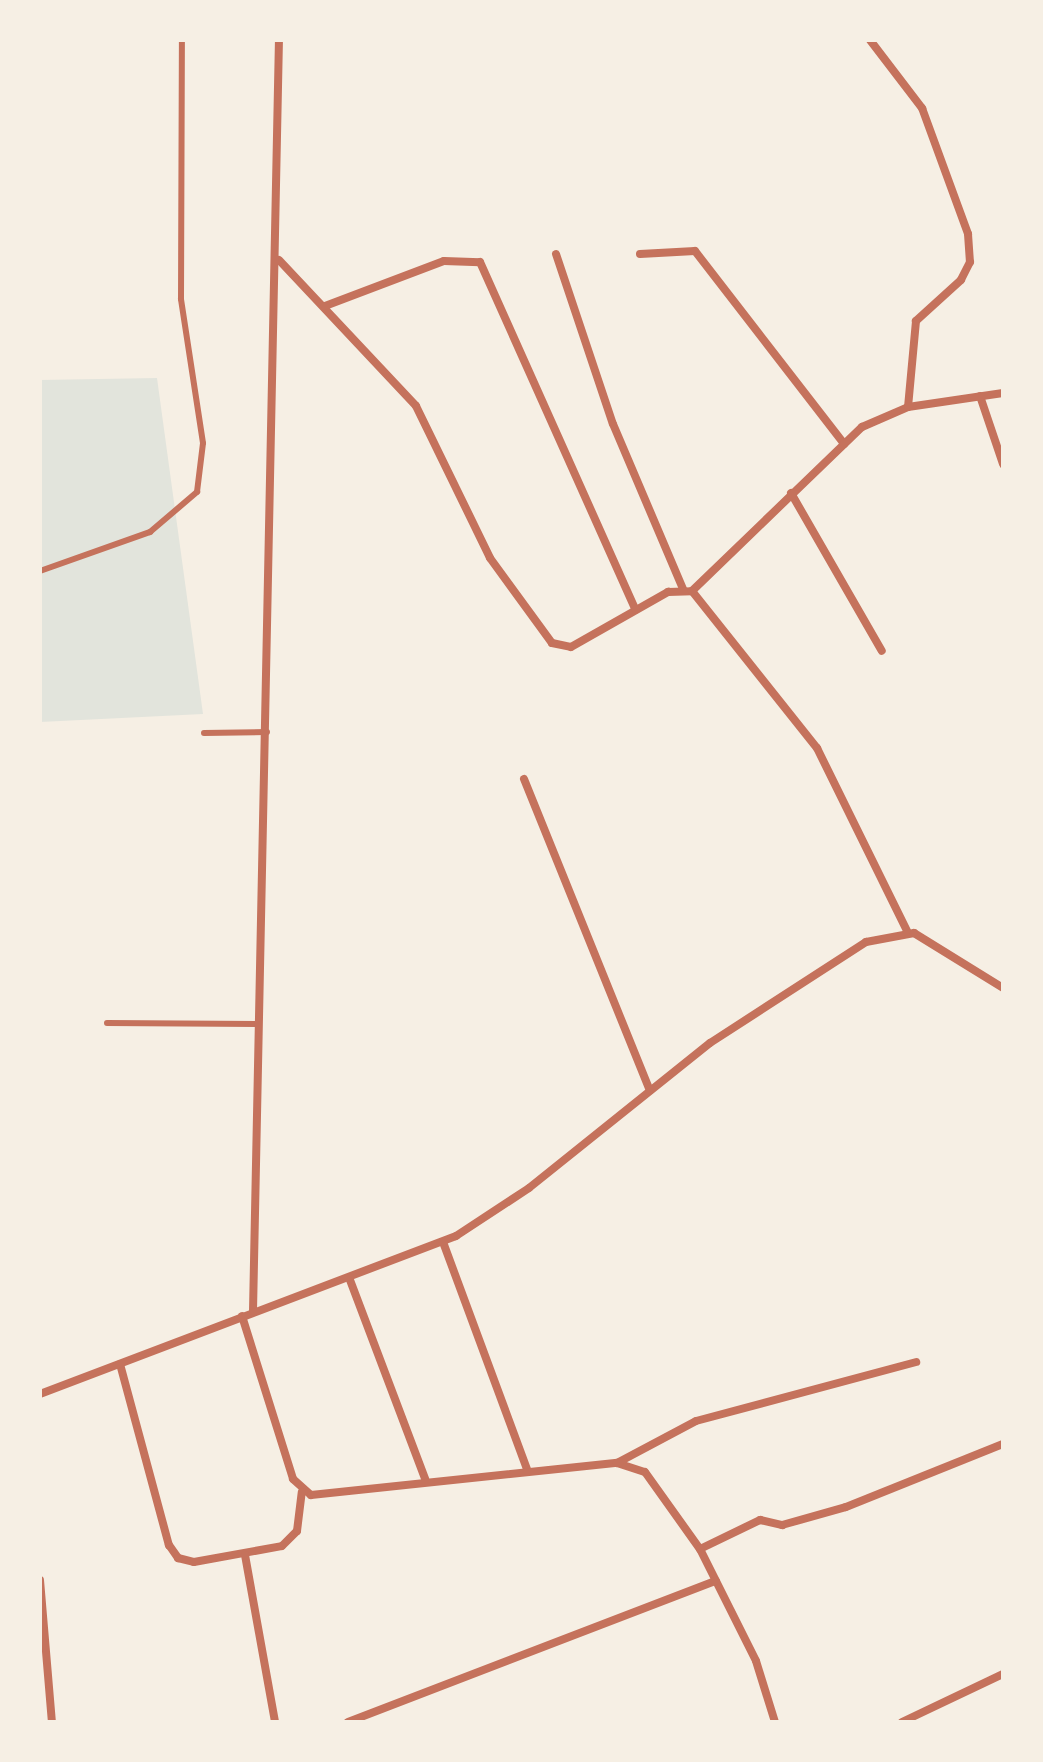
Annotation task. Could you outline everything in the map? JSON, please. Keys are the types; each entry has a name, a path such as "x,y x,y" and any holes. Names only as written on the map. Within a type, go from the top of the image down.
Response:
{"street":[{"path":"253,1311 279,260 279,40"},
{"path":"870,40 922,108 968,234 970,262 961,280 916,321 908,407"},
{"path":"640,254 695,251 844,444"},
{"path":"556,254 613,424 688,590 817,748 908,933 1003,988"},
{"path":"279,260 416,406 483,547 546,638 571,647 636,610 688,590 862,427 908,407 1003,393"},
{"path":"325,306 444,261 480,262 636,610"},
{"path":"980,396 1003,464"},
{"path":"791,493 882,651"},
{"path":"524,779 650,1091"},
{"path":"40,1394 253,1311 350,1280 443,1242 509,1203 650,1091 847,951 908,933"},
{"path":"443,1242 528,1472"},
{"path":"350,1280 425,1479"},
{"path":"120,1364 172,1551 194,1562 245,1555 290,1540 301,1520 302,1492 242,1316"},
{"path":"302,1492 617,1463 696,1421 916,1362"},
{"path":"700,1549 760,1520 782,1525 846,1507 1003,1444"},
{"path":"617,1463 645,1472 700,1549 756,1661 775,1722"},
{"path":"245,1555 275,1722"},
{"path":"40,1580 52,1722"},
{"path":"348,1722 378,1718 716,1581"},
{"path":"905,1722 1003,1674"}],"lane":[{"path":"40,571 150,532 197,492 203,443 181,299 182,40"},
{"path":"204,733 267,732"},
{"path":"107,1023 260,1024"}],"shaded area":[{"path":"157,378 203,714 40,722 40,380"}]}
